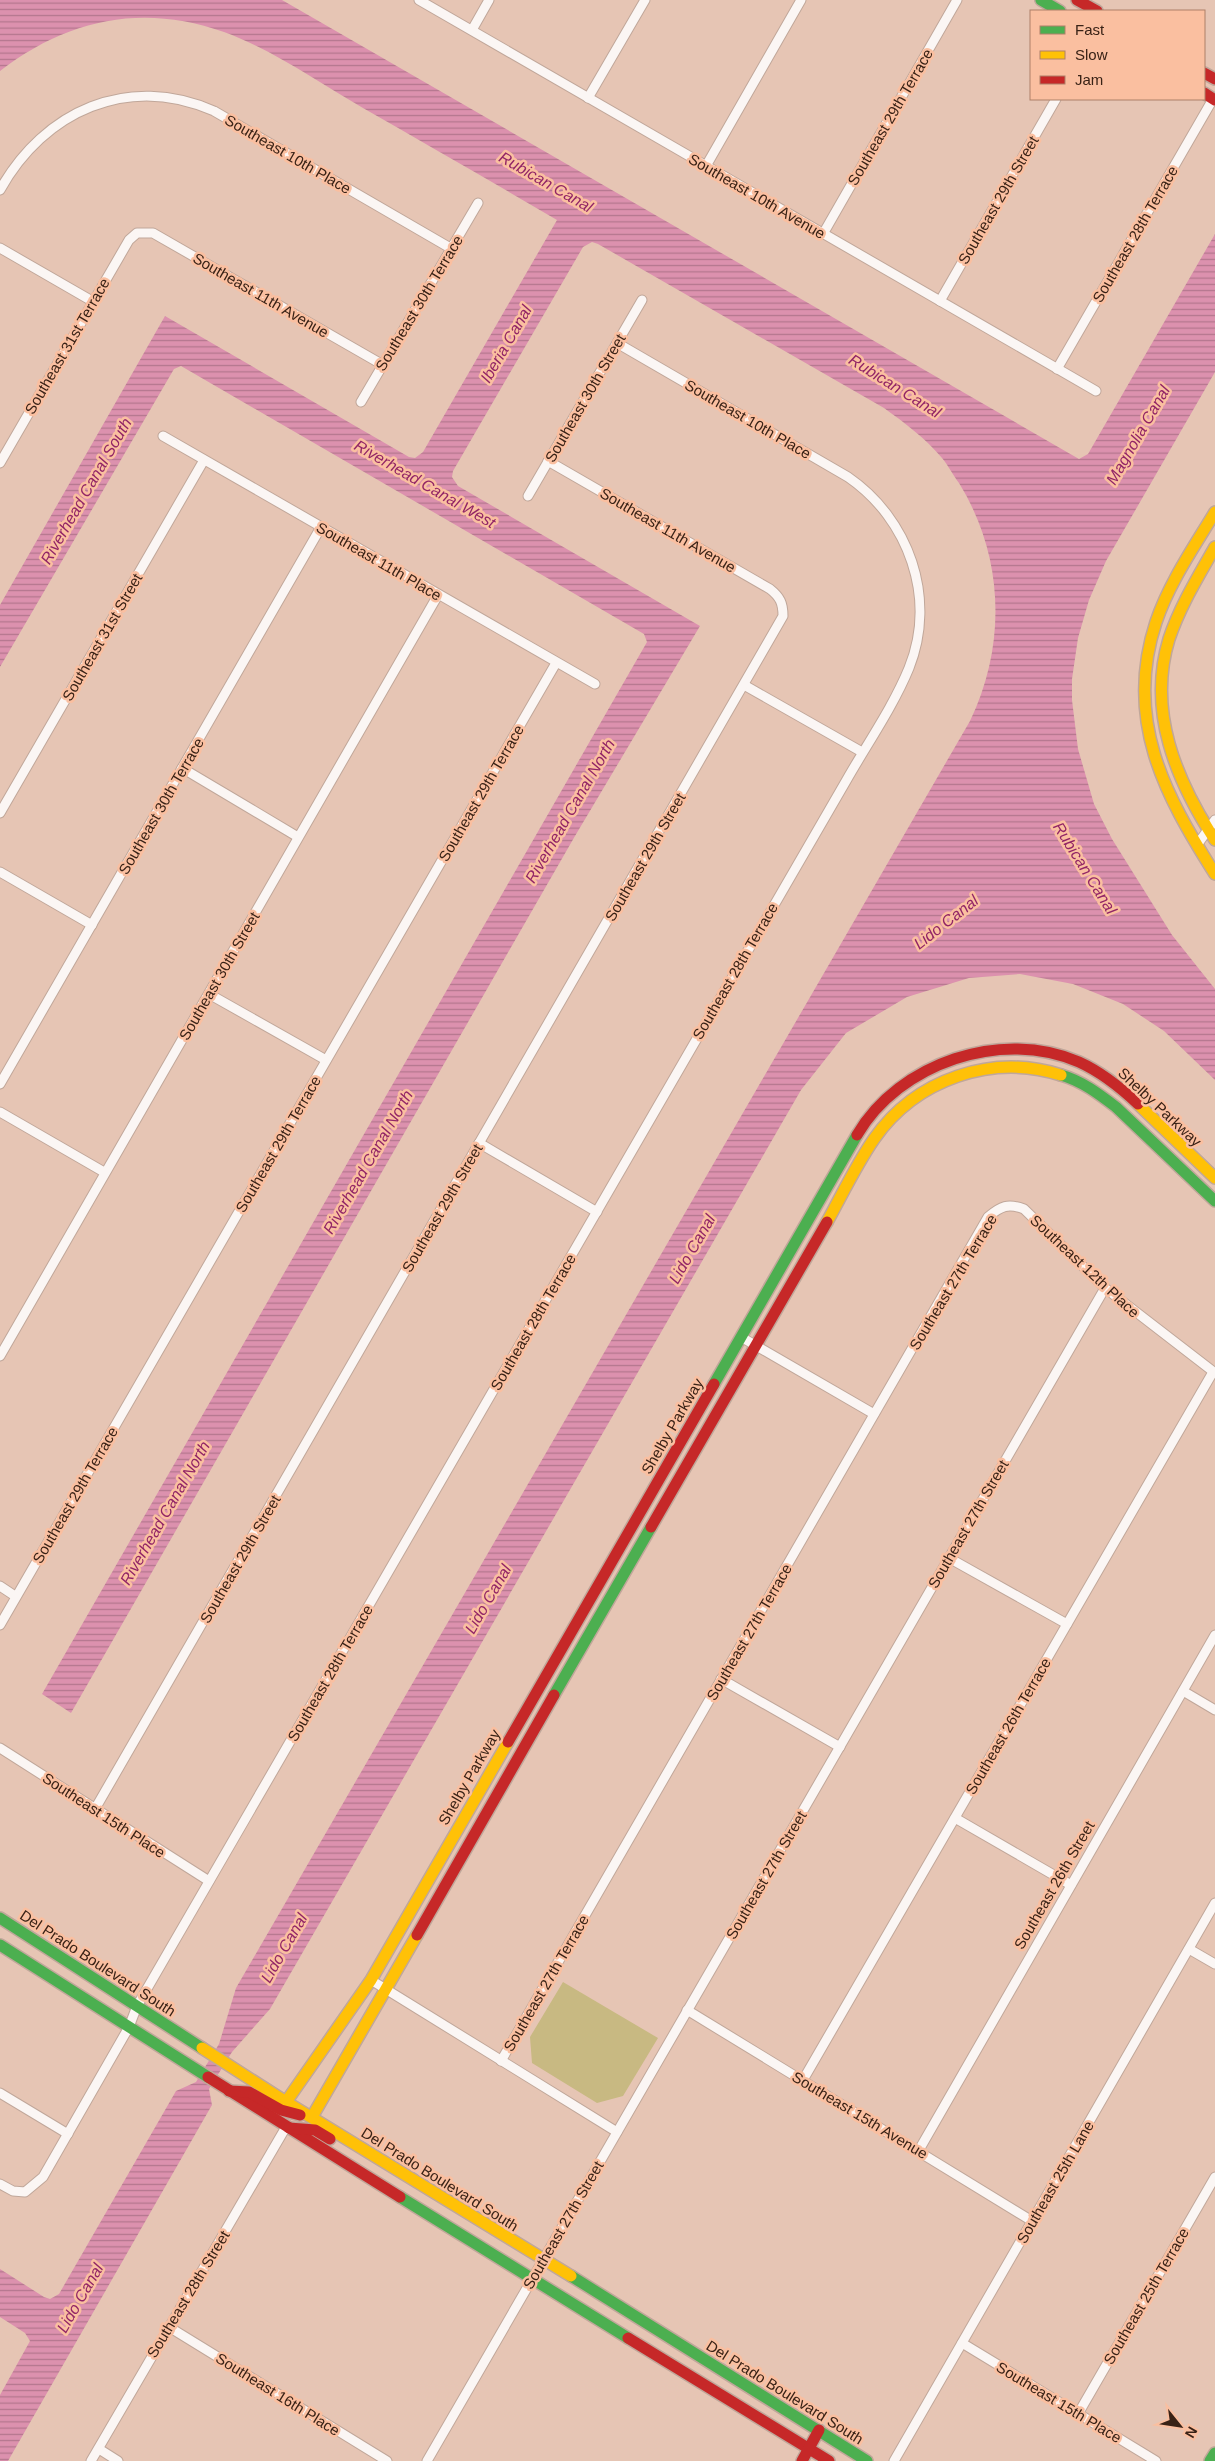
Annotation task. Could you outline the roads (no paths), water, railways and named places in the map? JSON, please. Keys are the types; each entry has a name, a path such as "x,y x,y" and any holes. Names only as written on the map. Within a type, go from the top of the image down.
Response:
{"street":[{"name":"Southeast 10th Avenue","path":"419,0 1096,392"},
{"path":"472,30 489,0"},
{"path":"588,98 645,0"},
{"path":"706,166 801,0"},
{"name":"Southeast 29th Terrace","path":"823,234 957,0"},
{"path":"1041,0 1058,10"},
{"path":"1077,0 1095,10"},
{"name":"Southeast 10th Place","path":"0,190 19,161 49,130 84,109 113,100 138,96 162,96 188,101 208,108 452,249"},
{"name":"Southeast 28th Terrace","path":"1057,369 1211,97"},
{"name":"Southeast 29th Street","path":"940,301 1055,100"},
{"name":"Southeast 30th Terrace","path":"361,402 478,203"},
{"name":"Southeast 31st Terrace","path":"0,463 92,301 129,240 137,233"},
{"name":"Southeast 11th Avenue","path":"137,233 153,233 383,365"},
{"path":"0,248 92,301"},
{"name":"Southeast 30th Street","path":"528,496 642,300"},
{"name":"Southeast 10th Place","path":"616,343 848,477 875,500"},
{"name":"Southeast 11th Place","path":"164,436 595,684"},
{"name":"Southeast 31st Street","path":"0,813 204,460"},
{"name":"Southeast 11th Avenue","path":"548,461 770,589 778,596 783,605"},
{"name":"Southeast 28th Terrace","path":"0,2184 13,2191 25,2192 43,2177 129,2027 137,2006 597,1212 909,667 917,640 920,613 918,586 908,549 892,520 875,500"},
{"path":"1215,512 1170,591 1156,621 1146,658 1143,691 1145,724 1153,760 1175,807 1215,874"},
{"name":"Southeast 30th Terrace","path":"0,1084 321,527"},
{"path":"1212,836 1175,770 1164,729 1161,700 1163,671 1169,640 1184,602 1215,548"},
{"name":"Southeast 30th Street","path":"0,1356 104,1172 209,994 438,595"},
{"name":"Southeast 29th Street","path":"96,1809 744,685 783,616 783,605"},
{"name":"Southeast 29th Terrace","path":"0,1625 15,1596 556,663"},
{"path":"744,685 862,752"},
{"path":"182,768 298,837"},
{"path":"1197,845 1212,836 1215,820"},
{"path":"0,872 92,925"},
{"path":"209,994 326,1060"},
{"name":"Shelby Parkway","path":"286,2102 371,1980 860,1130 876,1108 895,1090 937,1064 961,1056 992,1050 1037,1050 1062,1056 1087,1066 1109,1080 1215,1178"},
{"name":"Shelby Parkway","path":"312,2117 384,1988 874,1139 902,1107 925,1090 948,1078 972,1070 997,1066 1034,1068 1074,1080 1099,1093 1123,1113 1173,1164 1215,1201"},
{"path":"0,1112 104,1172"},
{"path":"860,1130 874,1139"},
{"path":"480,1143 597,1212"},
{"name":"Southeast 12th Place","path":"1000,1207 1013,1205 1024,1209 1105,1288 1214,1372"},
{"name":"Southeast 27th Terrace","path":"501,2061 988,1217 1000,1207"},
{"name":"Southeast 27th Street","path":"427,2461 1105,1288"},
{"path":"741,1337 874,1414"},
{"name":"Southeast 26th Terrace","path":"803,2080 1214,1372"},
{"path":"949,1558 1067,1624"},
{"path":"0,1586 15,1596"},
{"name":"Southeast 26th Street","path":"919,2150 1215,1635"},
{"path":"721,1679 840,1747"},
{"path":"1183,1691 1215,1710"},
{"name":"Southeast 15th Place","path":"0,1748 209,1881"},
{"path":"955,1818 1071,1885"},
{"name":"Southeast 25th Lane","path":"894,2461 1215,1904"},
{"name":"Del Prado Boulevard South","path":"0,1918 286,2102 819,2430 866,2461"},
{"path":"0,1945 286,2127 533,2277 829,2461"},
{"path":"1189,1948 1215,1964"},
{"path":"371,1980 617,2132"},
{"name":"Southeast 15th Avenue","path":"687,2010 919,2150 1032,2221"},
{"path":"226,2089 249,2092 281,2110 312,2117"},
{"path":"0,2093 68,2134"},
{"path":"286,2127 315,2130 354,2153 376,2157"},
{"name":"Southeast 28th Street","path":"92,2461 286,2127"},
{"name":"Southeast 25th Terrace","path":"1078,2414 1215,2177"},
{"name":"Southeast 16th Place","path":"168,2328 387,2461"},
{"name":"Southeast 15th Place","path":"962,2343 1156,2461"},
{"path":"802,2461 819,2430"},
{"path":"98,2449 118,2461"},
{"path":"1210,2461 1215,2452"}],"water":[{"path":"0,0 282,0 1079,459 1088,454 1215,234 1215,372 1106,561 1089,600 1078,638 1072,679 1072,700 1078,749 1094,804 1112,839 1172,935 1215,989 1215,1080 1164,1031 1123,1004 1073,984 1020,974 969,978 907,997 846,1033 801,1090 270,2009 232,2052 209,2089 212,2105 8,2461 0,2461 0,2395 30,2341 25,2333 0,2317 0,2269 44,2297 50,2299 59,2294 176,2091 196,2082 219,2044 236,1988 970,721 982,692 990,662 995,631 995,600 992,570 985,540 974,511 959,483 944,461 914,431 884,408 598,244 592,242 583,247 453,471 452,477 458,486 700,626 575,836 71,1713 42,1694 647,642 644,634 181,366 174,369 0,667 0,605 165,316 409,457 415,458 423,452 557,220 278,57 242,39 194,23 135,18 107,21 79,28 52,39 26,53 0,71"}],"water label":[{"name":"Rubican Canal","path":"546,182"},
{"name":"Iberia Canal","path":"506,344"},
{"name":"Rubican Canal","path":"895,386"},
{"name":"Magnolia Canal","path":"1138,435"},
{"name":"Riverhead Canal West","path":"425,484"},
{"name":"Riverhead Canal South","path":"86,491"},
{"name":"Riverhead Canal North","path":"570,811"},
{"name":"Rubican Canal","path":"1085,868"},
{"name":"Lido Canal","path":"946,922"},
{"name":"Riverhead Canal North","path":"368,1162"},
{"name":"Lido Canal","path":"692,1249"},
{"name":"Riverhead Canal North","path":"165,1513"},
{"name":"Lido Canal","path":"488,1599"},
{"name":"Lido Canal","path":"284,1948"},
{"name":"Lido Canal","path":"80,2298"}]}
